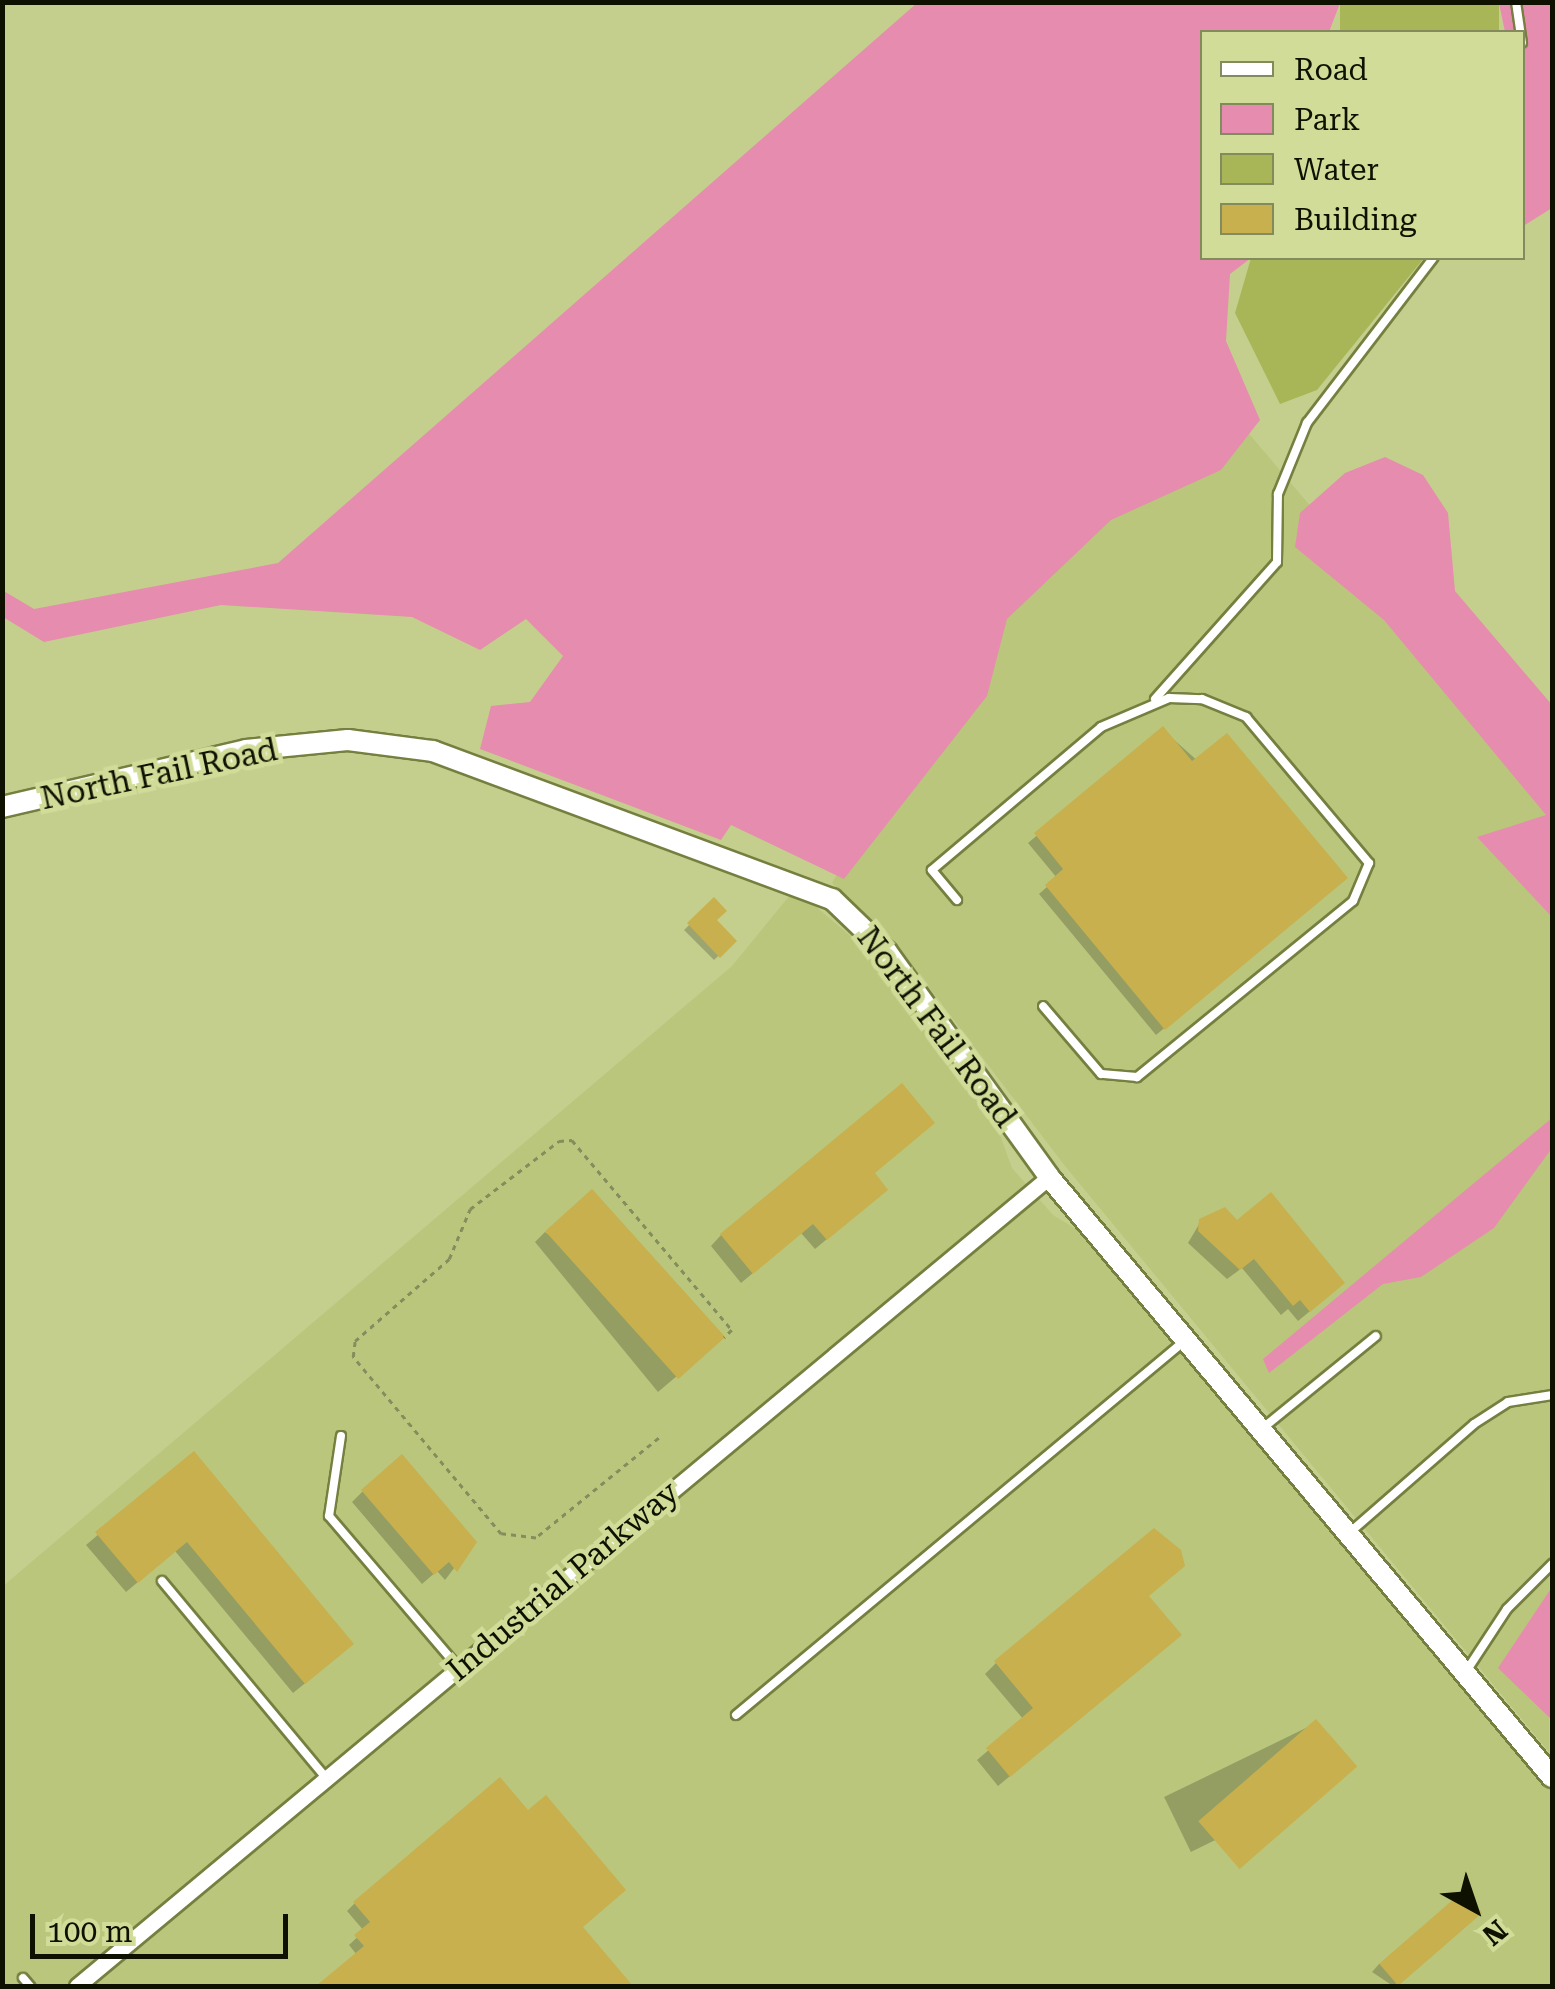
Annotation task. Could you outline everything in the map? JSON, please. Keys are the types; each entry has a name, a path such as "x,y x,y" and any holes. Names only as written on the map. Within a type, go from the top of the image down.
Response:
{"street":[{"name":"North Fail Road","path":"2,807 246,750 348,740 432,751 832,900 887,952 1049,1177 1552,1777"},
{"name":"Industrial Parkway","path":"77,1986 1049,1177"}],"lane":[{"path":"1516,2 1520,30"},
{"path":"957,900 932,870 1101,727 1155,699 1277,562 1278,494 1306,424 1431,260"},
{"path":"1043,1006 1102,1074 1137,1077 1369,879 1369,863 1246,717 1202,699 1155,699"},
{"path":"1261,1430 1376,1336"},
{"path":"736,1714 1186,1340"},
{"path":"1348,1534 1474,1424 1508,1402 1552,1395"},
{"path":"341,1436 329,1516 459,1668"},
{"path":"1464,1672 1506,1609 1552,1564"},
{"path":"162,1581 326,1778"},
{"path":"23,1978 30,1986"}],"path":[{"path":"659,1438 536,1538 501,1534 353,1356 354,1341 448,1259 470,1209 572,1140 732,1330 724,1338"}],"shaded area":[{"path":"1222,402 1552,790 1549,1752 1065,1166 914,968 832,883 998,594"},
{"path":"795,889 887,967 990,1108 1012,1168 1053,1215 1099,1243 1552,1791 1552,1986 3,1986 2,1587 732,966"}],"green space":[{"path":"917,3 1340,3 1330,30 1200,30 1200,260 1248,260 1230,274 1226,341 1260,420 1221,470 1111,520 1007,619 987,696 844,879 731,825 721,840 480,749 491,706 530,702 563,656 526,619 480,650 412,617 221,605 44,642 3,617 2,590 34,609 278,563"},
{"path":"1499,3 1552,3 1552,208 1525,225 1525,30 1505,30"},
{"path":"1385,457 1423,475 1448,513 1455,591 1552,705 1552,917 1477,837 1546,815 1384,620 1295,547 1300,513 1345,473"},
{"path":"1552,1118 1552,1148 1494,1228 1421,1277 1383,1284 1269,1373 1263,1359"},
{"path":"1552,1587 1552,1720 1498,1668"}],"water":[{"path":"1340,2 1499,2 1499,30 1340,30"},
{"path":"1250,260 1422,260 1317,390 1280,404 1235,313"}],"building":[{"path":"1163,726 1192,761 1227,733 1348,878 1165,1030 1045,885 1063,869 1034,833"},
{"path":"714,897 727,911 717,920 737,941 720,958 687,923"},
{"path":"902,1083 935,1123 875,1173 888,1190 827,1240 813,1224 753,1274 720,1234"},
{"path":"592,1189 725,1337 678,1379 545,1231"},
{"path":"1271,1192 1345,1283 1310,1312 1300,1300 1293,1306 1254,1259 1240,1270 1198,1231 1199,1219 1225,1207 1237,1220"},
{"path":"194,1451 354,1644 305,1684 187,1542 138,1583 95,1532"},
{"path":"402,1454 477,1542 457,1572 449,1562 434,1575 361,1490"},
{"path":"1154,1528 1181,1550 1185,1566 1149,1596 1182,1635 1010,1777 986,1748 1033,1708 994,1661"},
{"path":"1316,1719 1357,1767 1240,1869 1198,1821"},
{"path":"500,1777 528,1810 546,1795 626,1890 583,1927 633,1986 316,1986 364,1946 354,1935 370,1922 353,1902"},
{"path":"1463,1891 1482,1913 1398,1986 1379,1964"}]}
